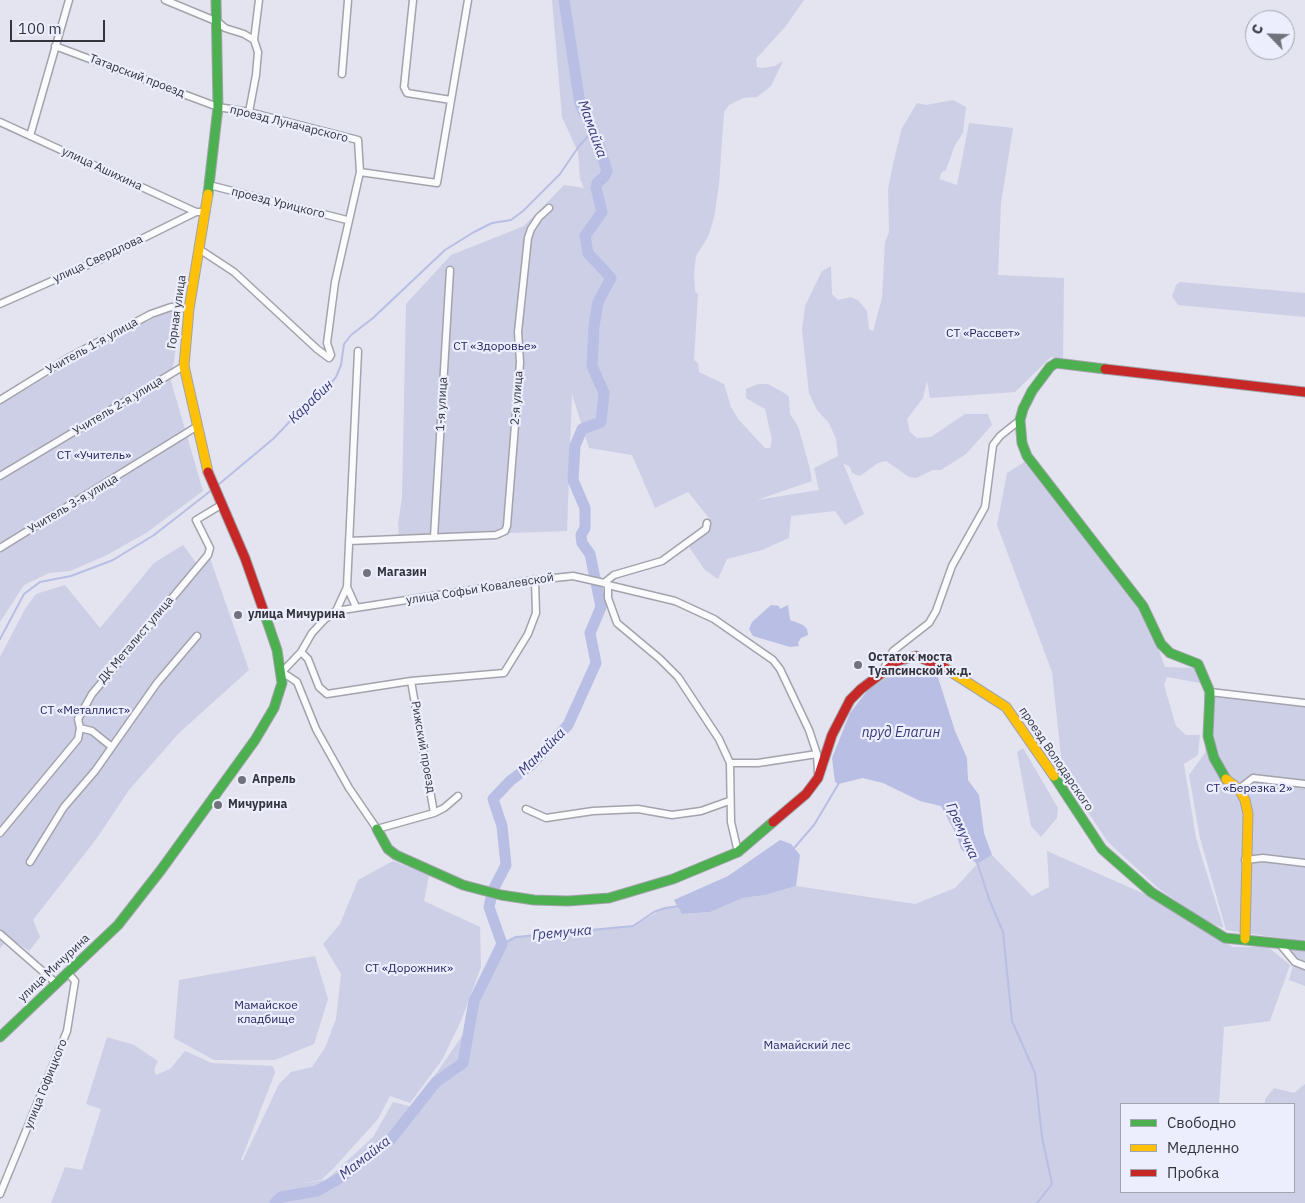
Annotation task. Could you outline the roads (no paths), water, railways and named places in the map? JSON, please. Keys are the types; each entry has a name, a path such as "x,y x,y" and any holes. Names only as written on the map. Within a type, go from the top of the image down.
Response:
{"street":[{"path":"30,136 69,0"},
{"path":"165,0 218,22 225,28 244,34 254,40"},
{"name":"Горная улица","path":"216,0 218,22 218,107 210,185 190,309 184,366 198,436 216,494 245,558 277,650 282,672"},
{"path":"249,112 257,68 258,52 254,40 259,0"},
{"path":"342,74 348,0"},
{"path":"412,0 404,87 407,93 451,100"},
{"path":"199,249 234,272 317,350 329,358 331,356 327,343 335,282 360,172 437,183 468,0"},
{"name":"Татарский проезд","path":"55,46 218,107"},
{"name":"проезд Луначарского","path":"218,107 249,112 358,140 360,172"},
{"name":"улица Ашихина","path":"0,122 196,212 206,212"},
{"name":"проезд Урицкого","path":"210,185 348,220"},
{"name":"2-я улица","path":"434,537 502,534 508,526 520,362 518,332 528,238 531,228 549,208"},
{"name":"улица Свердлова","path":"0,304 98,260 196,212"},
{"name":"1-я улица","path":"434,537 450,270"},
{"name":"Учитель 1-я улица","path":"0,400 68,358 151,314 171,307 190,309"},
{"path":"317,350 327,343"},
{"path":"282,672 302,652 312,633 325,619 336,611 347,587 358,351"},
{"path":"1245,939 1245,860 1248,814 1245,800 1239,789 1227,780 1214,758 1208,736 1210,692 1198,664 1170,653 1161,644 1143,606 1027,456 1022,443 1020,420 1032,391 1050,367 1056,363 1305,392"},
{"name":"Учитель 2-я улица","path":"0,476 184,366"},
{"path":"881,674 893,651 929,623 936,611 952,566 985,507 993,444 1020,420"},
{"name":"Учитель 3-я улица","path":"0,548 196,427"},
{"name":"ДК Металист улица","path":"0,833 78,739 80,728 78,719 92,694 208,556 210,548 196,520 221,505"},
{"path":"707,523 706,529 662,561 614,575 604,583 617,623 660,659 678,678 720,739 730,763 729,801 731,822 738,852"},
{"path":"349,541 434,537"},
{"name":"улица Софьи Ковалевской","path":"336,611 443,596 535,580 585,577 675,601 714,619 773,660 780,669 809,730 816,754 818,778"},
{"path":"302,652 308,659 319,687 327,694 412,681 504,673 528,634 536,613 535,580"},
{"path":"347,587 356,607"},
{"path":"30,862 64,808 112,746 157,683 197,636"},
{"name":"проезд Володарского","path":"282,672 297,682 316,728 349,788 377,829 388,849 396,856 463,885 501,895 534,900 568,901 609,898 673,879 738,852 806,794 818,778 841,714 850,700 898,661 916,656 938,664 995,698 1006,707 1028,736 1102,849 1151,892 1225,938 1305,946"},
{"name":"улица Мичурина","path":"0,1037 118,925 239,762 274,708 281,689 282,672"},
{"name":"Рижский проезд","path":"412,681 434,813"},
{"path":"1210,692 1305,704"},
{"path":"80,728 92,731 112,746"},
{"path":"730,763 758,763 816,754"},
{"path":"1239,789 1253,778 1305,784"},
{"path":"377,829 434,813 444,808 458,796"},
{"path":"526,809 546,818 593,811 638,809 672,815 702,811 729,801"},
{"path":"1245,860 1263,858 1305,863"},
{"path":"0,934 56,983"},
{"path":"1279,943 1295,962 1305,966"},
{"name":"улица Гофицкого","path":"0,1194 67,1031 75,981 67,972"}],"water":[{"path":"771,605 779,606 780,609 788,605 790,620 803,625 807,629 808,635 801,638 798,643 799,646 790,647 753,636 749,629 752,622"},
{"name":"пруд Елагин","path":"905,665 936,671 955,731 967,758 968,780 979,795 984,833 992,855 977,864 961,849 956,834 941,806 920,801 883,783 863,778 838,784 835,782 832,758 850,713 868,690"},
{"path":"780,840 791,844 800,855 796,886 765,895 743,898 710,912 682,914 674,900 728,876"}],"waterway":[{"name":"Мамайка","path":"494,888 506,865 502,826 493,799 510,781 531,765 568,725 596,663 590,633 601,607 590,554 582,543 581,535 585,528 585,508 573,480 575,446 582,429 601,422 604,393 592,366 594,326 598,302 611,278 588,253 585,236 602,212 596,188 597,183 604,177 607,171 598,142 580,104 564,0"},
{"name":"Карабин","path":"218,485 273,439 297,414 319,398 336,377 341,365 344,344 351,335 373,318 445,250 474,232 492,223 511,220 523,211 560,174 579,146 592,132"},
{"name":"Карабин","path":"0,639 24,594 40,582 71,576 113,560 154,535 213,489"},
{"name":"Гремучка","path":"794,848 814,825 839,783"},
{"name":"Гремучка","path":"977,862 989,899 1003,932 1012,1021 1035,1073 1042,1137 1052,1184 1037,1203"},
{"name":"Мамайка","path":"275,1203 281,1197 317,1191 347,1174 375,1149 391,1139 436,1082 463,1063 474,1001 502,944 489,907 491,898"},
{"name":"Гремучка","path":"502,944 516,937 633,926 654,912 679,906"}],"place":[{"name":"Магазин","path":"367,573"},
{"name":"улица Мичурина","path":"238,615"},
{"name":"Остаток моста Туапсинской ж.д.","path":"858,665"},
{"name":"Апрель","path":"242,780"},
{"name":"Мичурина","path":"218,805"}],"park label":[{"name":"СТ «Рассвет»","path":"983,334"},
{"name":"СТ «Здоровье»","path":"495,347"},
{"name":"СТ «Учитель»","path":"94,456"},
{"name":"СТ «Металлист»","path":"85,711"},
{"name":"СТ «Березка 2»","path":"1249,789"},
{"name":"СТ «Дорожник»","path":"409,969"},
{"name":"Мамайское кладбище","path":"266,1013"},
{"name":"Мамайский лес","path":"807,1046"}]}
